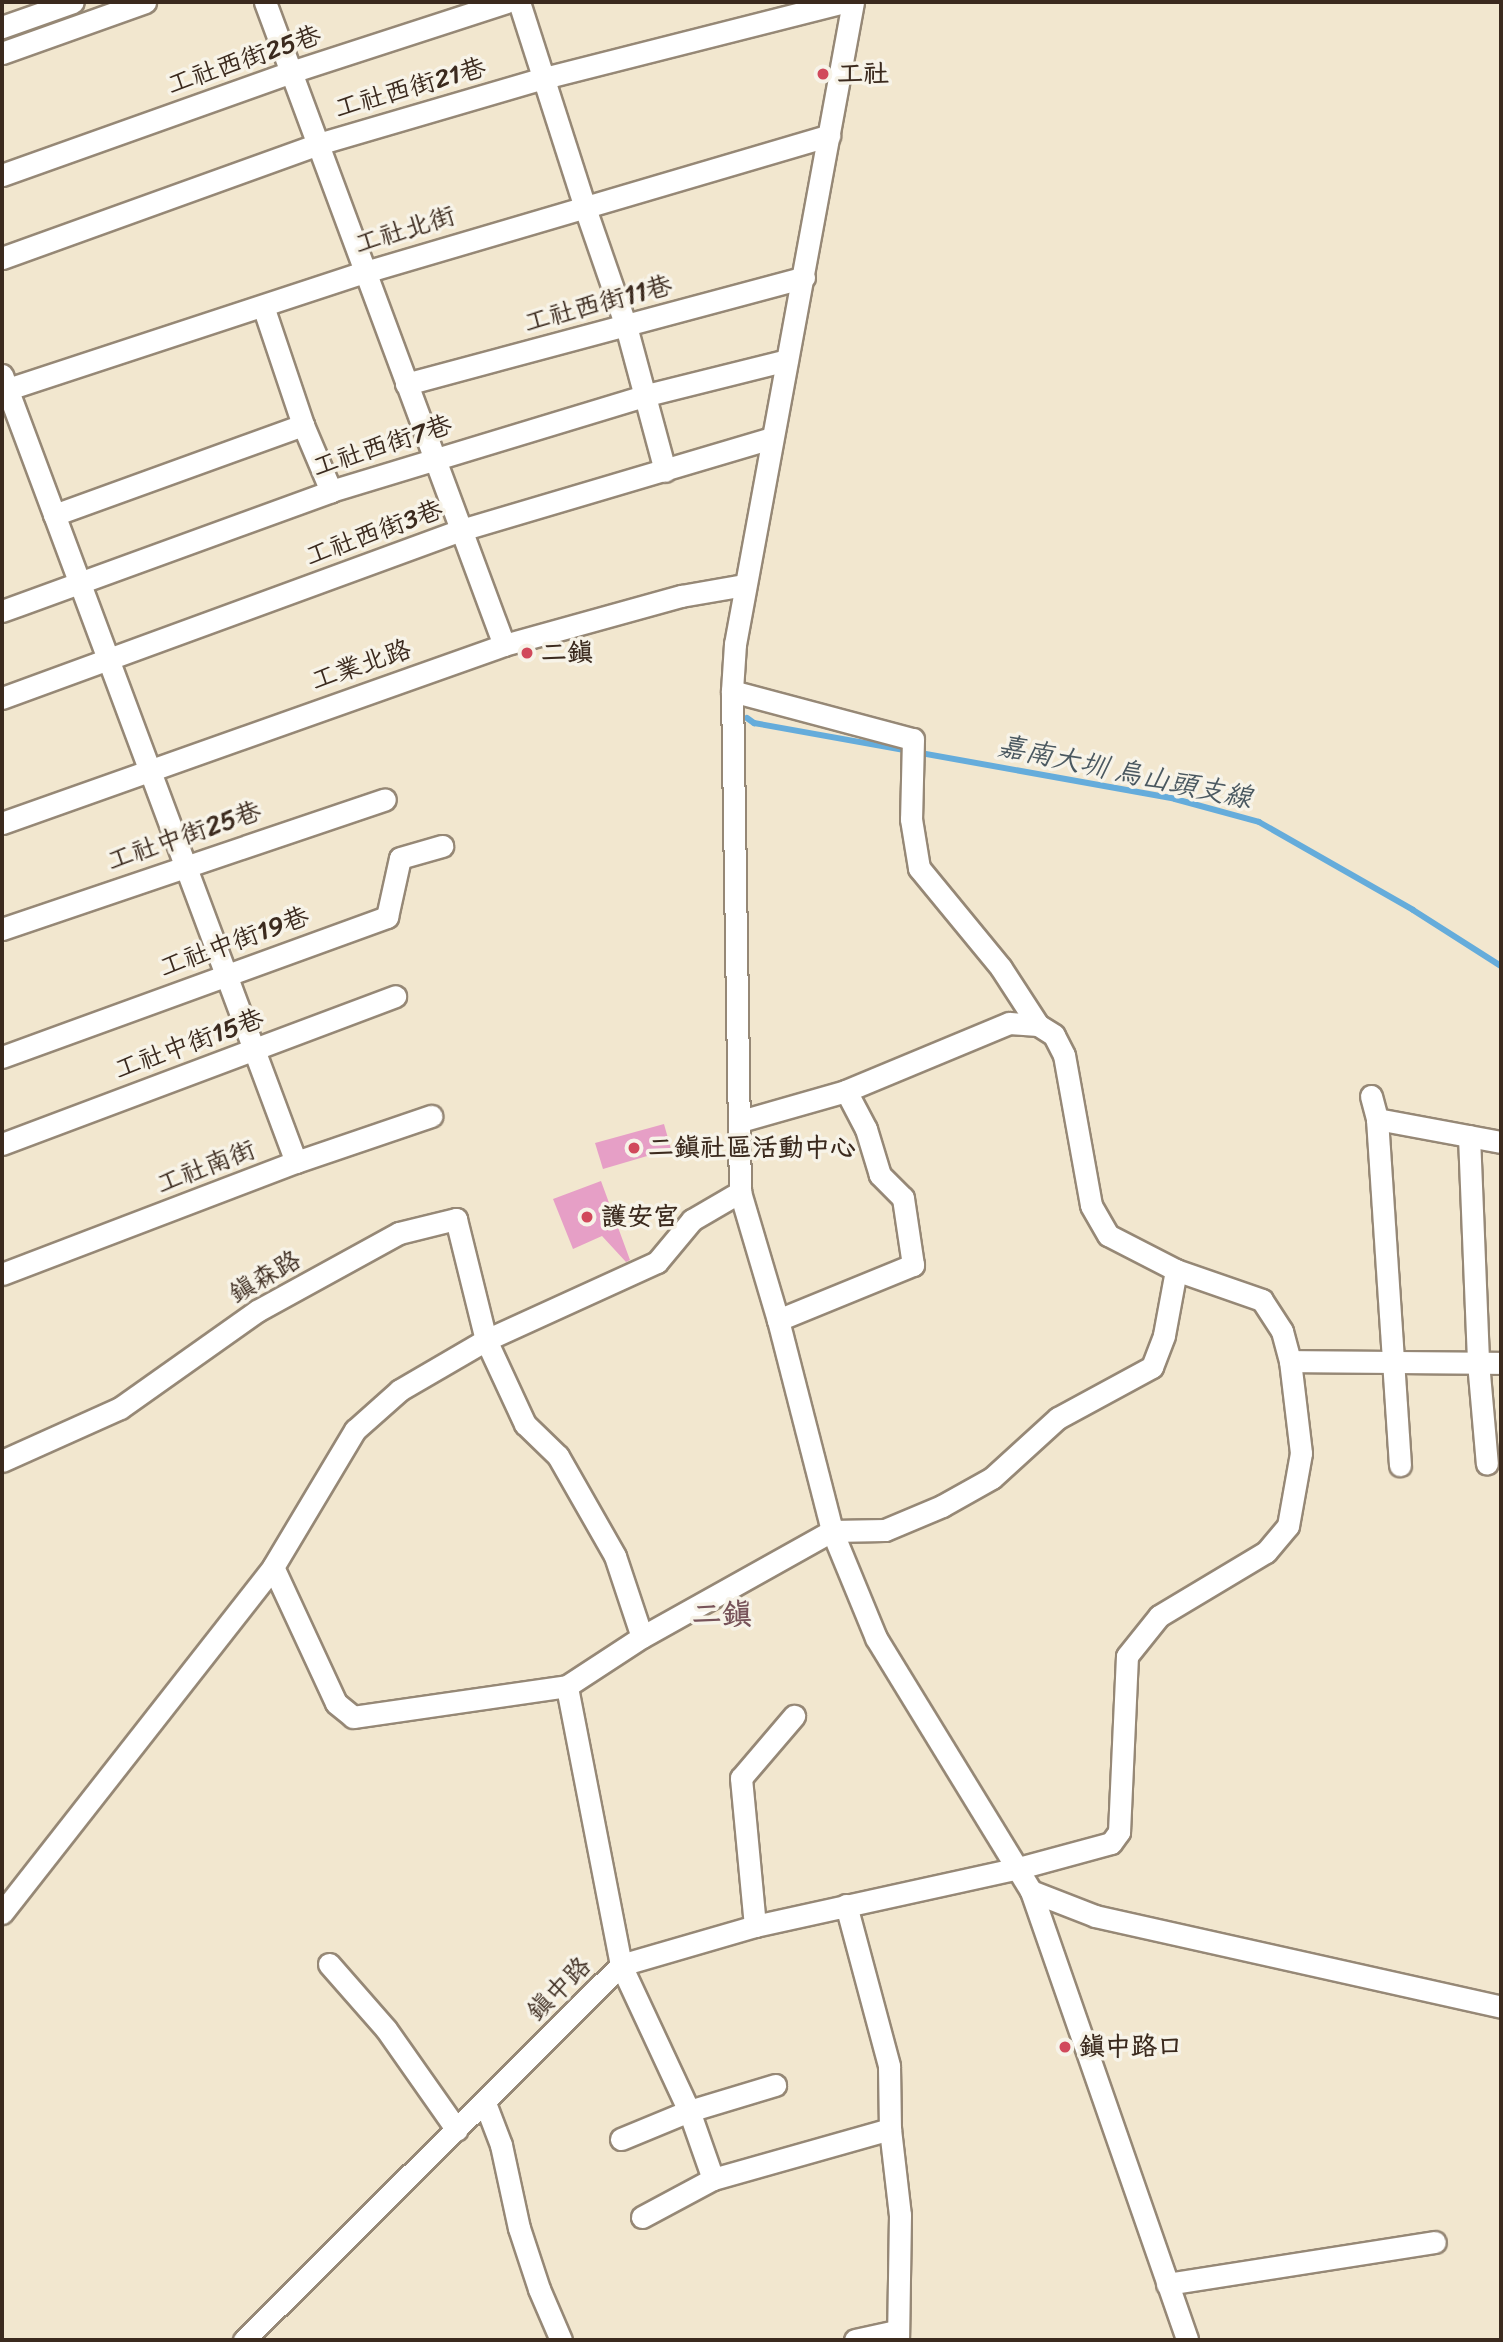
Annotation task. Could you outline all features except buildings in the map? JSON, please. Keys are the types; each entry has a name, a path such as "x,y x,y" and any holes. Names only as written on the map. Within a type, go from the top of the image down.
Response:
{"street":[{"path":"2,27 73,2"},
{"path":"2,53 145,2"},
{"path":"265,2 503,645"},
{"name":"工社西街25巷","path":"2,175 291,72 506,2"},
{"path":"519,2 626,326 665,471"},
{"name":"工社西街21巷","path":"2,258 318,144 544,78 844,2"},
{"path":"853,2 745,584 732,691 741,1121 740,1192 778,1320 832,1531 877,1637 1031,1891 1187,2340"},
{"name":"工社北街","path":"4,385 584,205 829,135"},
{"name":"工社西街11巷","path":"407,384 804,277"},
{"path":"263,306 303,425 331,491"},
{"name":"工社西街7巷","path":"2,611 331,491 434,458 643,397 787,360"},
{"path":"4,385 296,1163"},
{"path":"54,515 303,425"},
{"name":"工社西街3巷","path":"2,698 109,662 461,530 771,438"},
{"name":"工業北路","path":"2,823 503,645 681,596 745,584"},
{"name":"鎮中路","path":"244,2340 621,1965 755,1926 1019,1868 1111,1843 1119,1832 1127,1656 1159,1616 1266,1552 1288,1526 1301,1453 1290,1361 1282,1331 1262,1300 1176,1270 1108,1235 1091,1205 1064,1055 1054,1035 1038,1025 1001,968 919,867 911,819 913,740 732,691"},
{"name":"工社中街25巷","path":"2,929 184,864 385,799"},
{"name":"工社中街19巷","path":"2,1057 387,917 400,858 442,846"},
{"name":"工社中街15巷","path":"2,1144 395,996"},
{"path":"741,1121 846,1091 1009,1023 1038,1025"},
{"path":"778,1320 913,1265 903,1198 880,1175 866,1129 846,1091"},
{"path":"1371,1096 1377,1119 1391,1363 1400,1465"},
{"name":"工社南街","path":"2,1274 296,1163 431,1116"},
{"path":"1377,1119 1501,1142"},
{"path":"1469,1136 1478,1362 1487,1464"},
{"path":"2,1913 273,1567 355,1430 400,1390 486,1340 657,1262 692,1220 740,1192"},
{"name":"鎮森路","path":"2,1461 120,1409 257,1311 399,1233 456,1219 486,1340"},
{"path":"273,1567 336,1703 353,1717 566,1686 642,1637 832,1531 885,1530 942,1506 992,1478 1058,1418 1152,1367 1164,1335 1176,1270"},
{"path":"486,1340 525,1424 558,1456 615,1556 642,1637"},
{"path":"1290,1361 1501,1363"},
{"path":"566,1686 621,1965 689,2111 713,2179"},
{"path":"755,1926 741,1778 794,1716"},
{"path":"1031,1891 1095,1916 1501,2007"},
{"path":"846,1905 889,2066 890,2129 901,2215 897,2335 855,2340"},
{"path":"329,1964 386,2029 457,2130"},
{"path":"621,2139 689,2111 775,2085"},
{"path":"485,2103 502,2145 519,2228 561,2340"},
{"path":"642,2217 713,2179 890,2129"},
{"path":"1167,2284 1435,2242"}],"waterway":[{"name":"嘉南大圳 烏山頭支線","path":"747,718 754,723 1175,799 1259,822 1413,910 1501,966"}],"place":[{"name":"工社","path":"823,74"},
{"name":"二鎮","path":"527,653"},
{"name":"二鎮社區活動中心","path":"634,1148"},
{"name":"護安宮","path":"587,1217"},
{"name":"鎮中路口","path":"1065,2047"}],"district":[{"name":"二鎮","path":"722,1614"}]}
